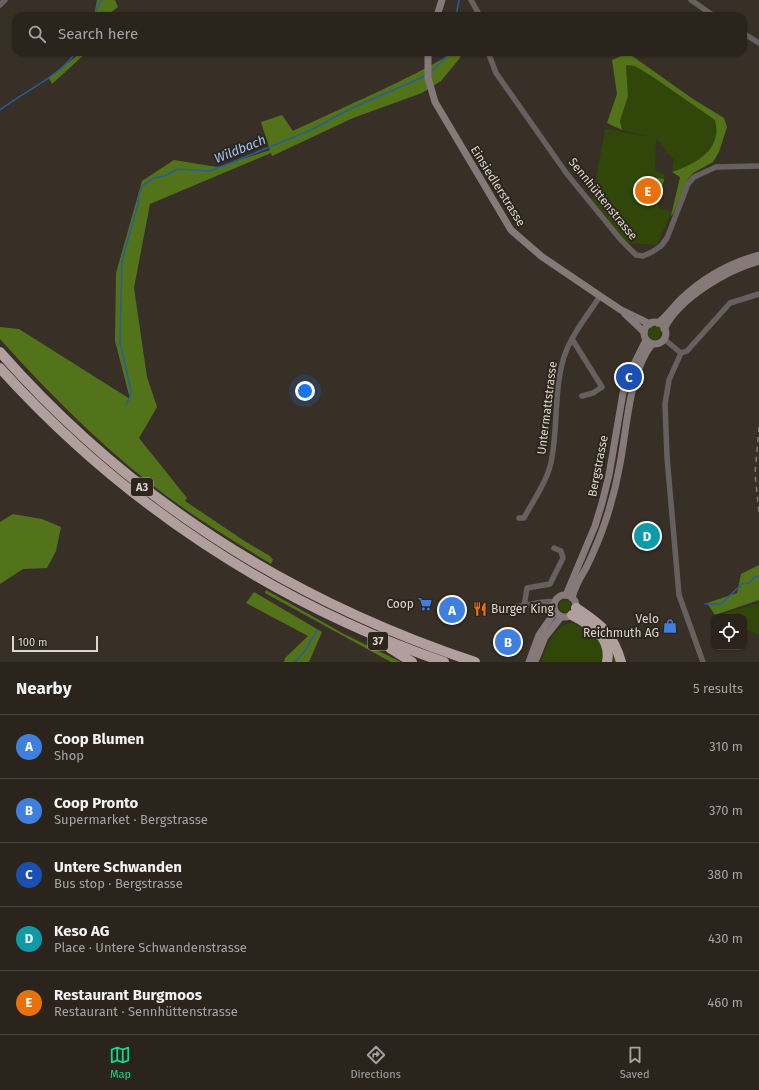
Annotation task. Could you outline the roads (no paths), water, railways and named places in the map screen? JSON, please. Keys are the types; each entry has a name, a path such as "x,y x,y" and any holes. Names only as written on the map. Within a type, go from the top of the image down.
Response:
{"highway":[{"name":"A3","path":"0,352 48,404 106,458 166,505 216,540 280,578 342,610 405,637 475,662"},
{"name":"A3","path":"0,368 68,437 101,467 149,506 196,539 249,573 303,603 343,622 444,662"},
{"path":"574,612 601,636 607,648 608,662"},
{"path":"574,612 608,633 617,648 621,662"},
{"name":"37","path":"343,622 399,653 412,662"}],"main road":[{"path":"438,12 442,0"},
{"name":"Einsiedlerstrasse","path":"428,56 430,90 442,116 510,230 541,256 621,310 654,323"},
{"name":"Bergstrasse","path":"569,596 592,555 611,505 620,464 629,405 643,359 647,339 646,327 654,323 682,298 709,277 736,262 759,256"},
{"path":"647,339 658,344 664,339 664,329 670,319 703,288 738,268 759,261"},
{"name":"Einsiedlerstrasse","path":"621,310 647,339"},
{"path":"654,323 664,329"},
{"path":"559,596 569,596 574,612 566,617 558,615 554,602 559,596"},
{"path":"532,661 539,635 558,615"}],"street":[{"path":"0,5 5,0"},
{"path":"471,0 478,12"},
{"path":"692,0 708,12"},
{"path":"747,36 759,43"},
{"name":"Sennhüttenstrasse","path":"490,56 496,73 568,174 621,240 636,255 643,256 652,252 661,246 667,238 688,184 694,176 716,166 759,166"},
{"path":"703,662 679,595 667,457 666,398 670,380 682,353 687,351 730,303 759,294"},
{"name":"Untermattstrasse","path":"519,518 524,518 545,479 552,458 562,364 572,339 600,296"},
{"path":"572,339 602,387 593,393 582,396"},
{"path":"664,339 682,353"},
{"path":"524,606 526,588 550,584 563,558 561,551 554,548"},
{"path":"516,606 524,606 541,601 554,602"}],"waterway":[{"path":"96,12 101,0"},
{"name":"Wildbach","path":"457,12 459,0"},
{"path":"0,110 50,77 73,56"},
{"name":"Wildbach","path":"430,73 447,56"},
{"name":"Wildbach","path":"126,405 130,397 131,390 120,343 122,261 138,204 139,193 143,185 154,178 164,176 178,169 210,171 311,130 350,109 425,76"},
{"path":"705,604 721,604 742,584 749,583 755,577 759,576"},
{"path":"295,662 305,651 317,630"}],"railway":[{"path":"759,427 755,474 759,513"}],"place":[{"name":"Restaurant Burgmoos","path":"648,191"},
{"name":"Untere Schwanden","path":"629,377"},
{"name":"Keso AG","path":"647,536"},
{"name":"Coop","path":"425,604"},
{"name":"Burger King","path":"480,609"},
{"name":"Coop Blumen","path":"452,610"},
{"name":"Velo Reichmuth AG","path":"670,626"},
{"name":"Coop Pronto","path":"508,642"}]}
